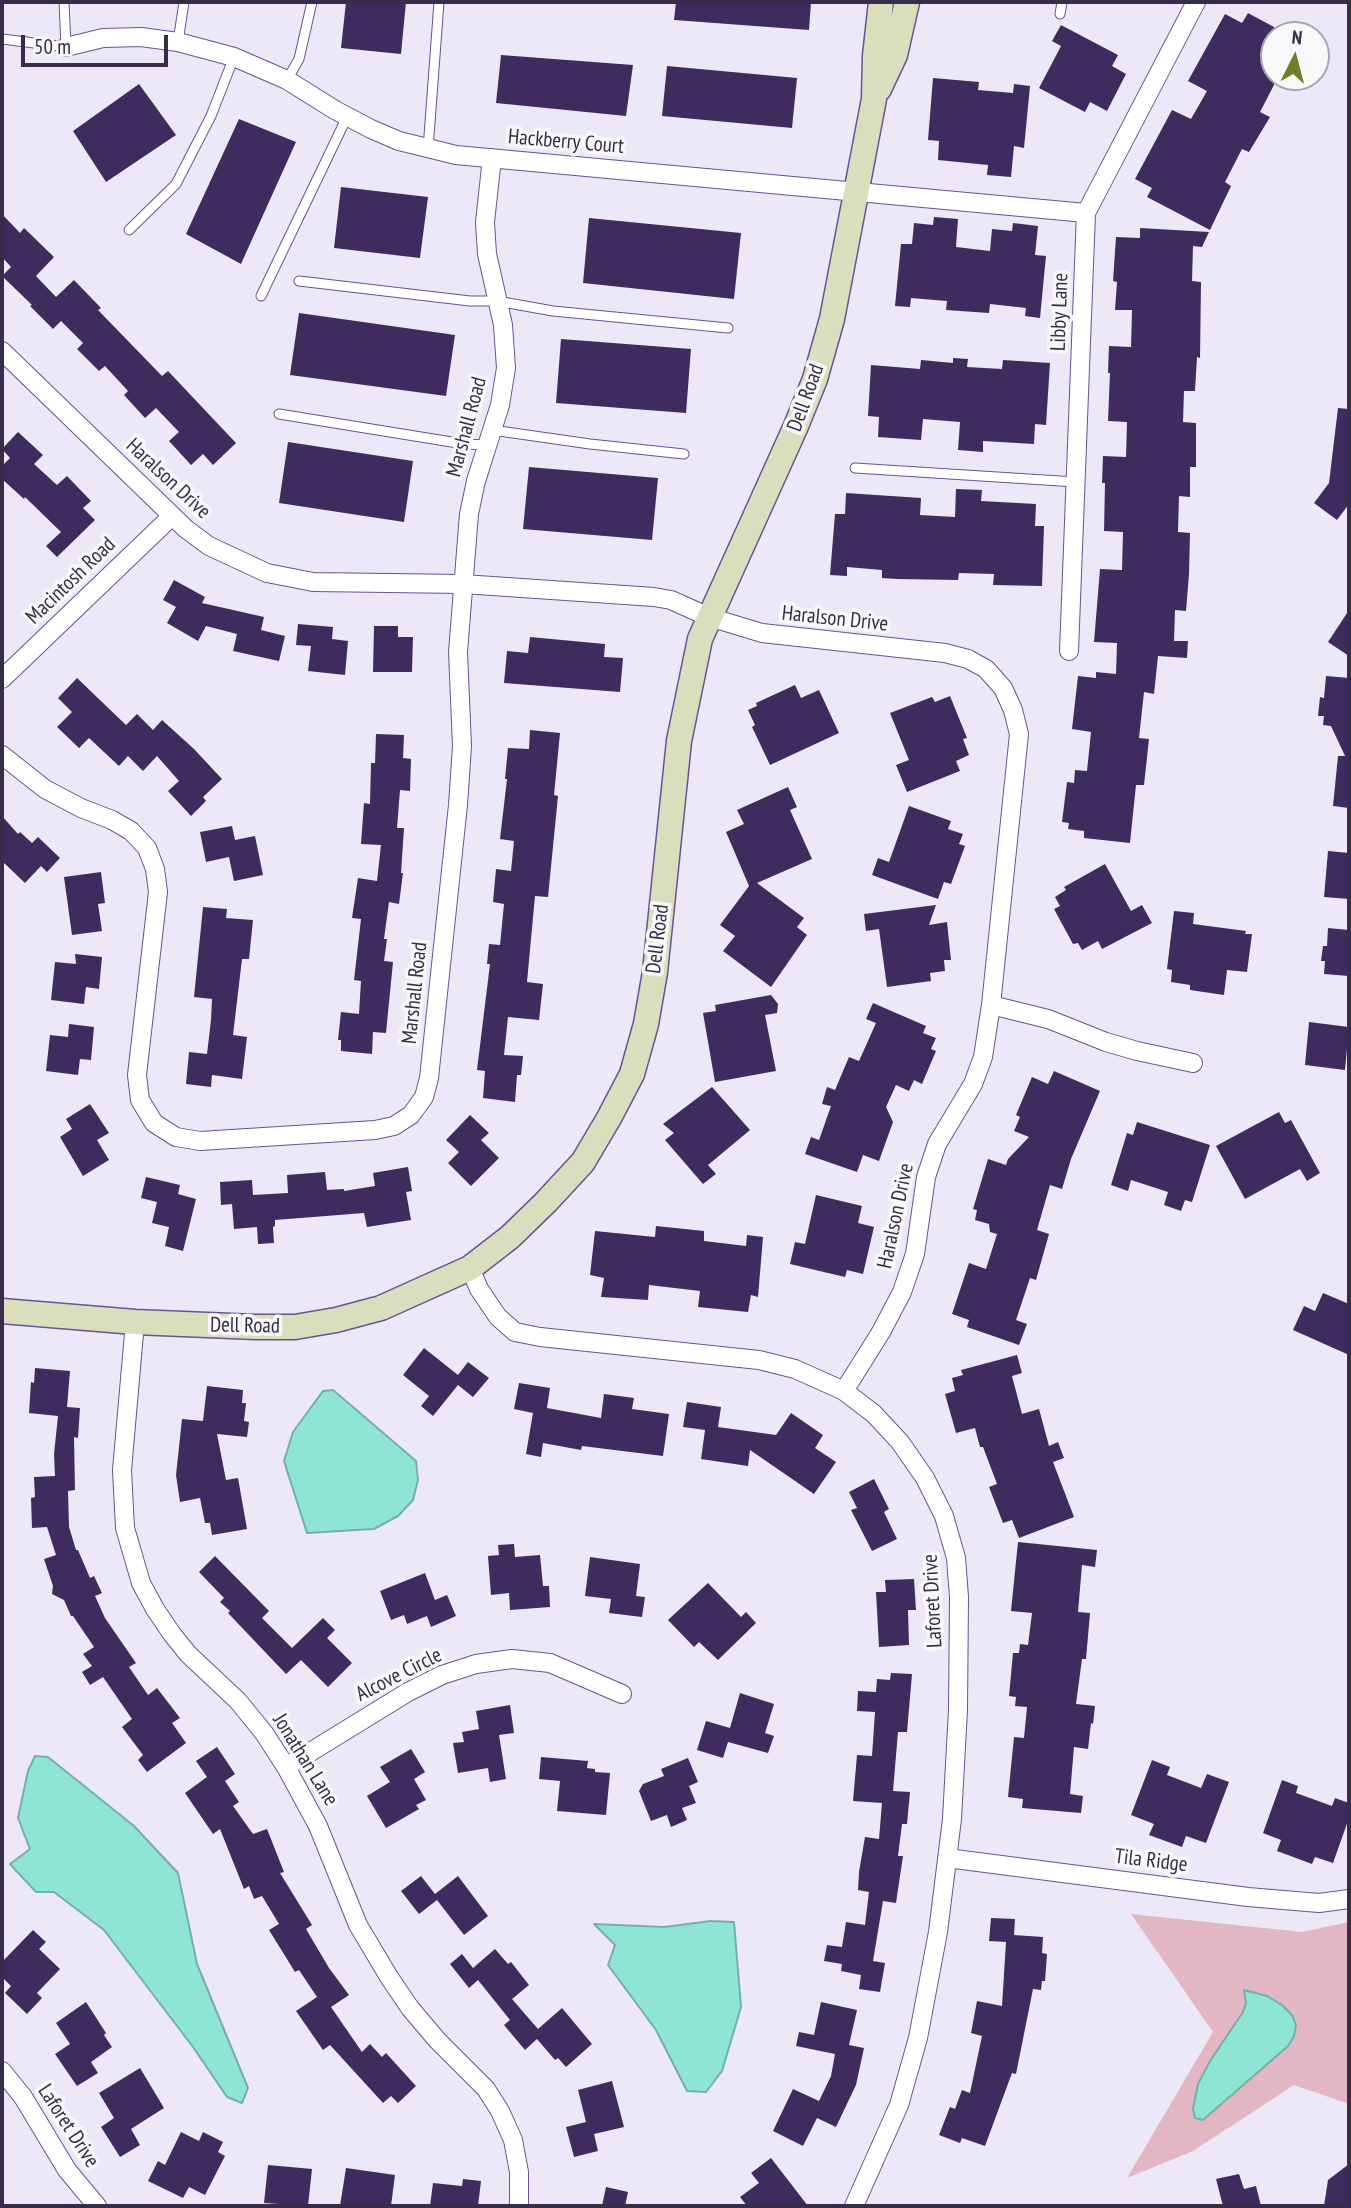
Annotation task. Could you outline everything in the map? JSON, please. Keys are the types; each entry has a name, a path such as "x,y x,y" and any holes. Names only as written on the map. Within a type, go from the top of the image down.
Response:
{"street":[{"name":"Dell Road","path":"2,1311 135,1322 256,1327 295,1326 336,1320 381,1308 470,1268 510,1237 583,1162 632,1074 646,1024 655,972 679,741 700,639 763,502 815,379 832,319 874,99 881,2"},
{"name":"Dell Road","path":"874,99 895,55 907,2"},
{"name":"Libby Lane","path":"1069,651 1086,213 1196,2"},
{"name":"Hackberry Court","path":"66,47 103,38 141,37 178,42 234,57 287,80 347,117 399,141 428,149 492,158 1086,213"},
{"name":"Marshall Road","path":"2,755 46,789 131,831 147,848 155,869 158,892 137,1075 140,1100 154,1123 176,1137 200,1141 375,1130 394,1126 411,1115 424,1097 429,1078 461,770 458,652 469,514 476,481 500,405 506,368 503,325 487,254 485,222 492,158"},
{"name":"Haralson Drive","path":"2,351 171,517 209,546 267,573 313,582 463,584 654,597 671,600 709,617 762,633 957,656 986,669 1003,688 1013,710 1019,734 991,1005 983,1057 973,1084 937,1144 926,1177 915,1254 902,1292 881,1332 844,1391"},
{"name":"Macintosh Road","path":"2,679 171,517"},
{"path":"991,1005 1048,1019 1137,1051 1193,1063"},
{"name":"Laforet Drive","path":"470,1268 498,1317 515,1332 540,1338 759,1360 795,1369 844,1391 874,1415 900,1442 925,1478 944,1516 956,1558 959,1597 958,1710 952,1819 938,1931 918,2038 899,2105 854,2206"},
{"name":"Jonathan Lane","path":"135,1322 122,1470 125,1528 137,1570 155,1609 172,1634 188,1654 237,1701 264,1733 286,1767 318,1826 358,1925 389,1977 410,2008 437,2040 486,2089 500,2111 513,2140 519,2172 519,2206"},
{"name":"Alcove Circle","path":"286,1767 408,1692 442,1675 476,1664 512,1659 550,1662 622,1694"},
{"name":"Tila Ridge","path":"947,1858 1248,1897 1319,1903 1349,1899"},
{"name":"Laforet Drive","path":"2,2071 23,2097 67,2170 97,2206"}],"lane":[{"path":"2,39 66,47 64,2"},
{"path":"178,42 184,2"},
{"path":"287,80 299,59 312,2"},
{"path":"428,149 439,2"},
{"path":"1060,14 1062,2"},
{"path":"129,230 176,184 211,116 234,57"},
{"path":"261,296 347,117"},
{"path":"299,281 470,301 497,301 553,311 728,328"},
{"path":"279,414 464,444 489,438 590,444 684,454"},
{"path":"855,468 1076,482"}],"shaded area":[{"path":"333,1390 416,1461 418,1480 413,1500 398,1516 374,1529 307,1533 284,1461 293,1432 323,1391"},
{"path":"35,1756 48,1757 134,1826 178,1873 197,1964 248,2088 242,2103 227,2097 193,2047 104,1930 54,1892 36,1892 10,1864 30,1849 18,1818 28,1771"},
{"path":"1131,1914 1302,1932 1349,1922 1349,2104 1294,2085 1193,2151 1127,2178 1213,2032"},
{"path":"711,1921 734,1922 741,2007 722,2071 706,2092 687,2091 656,2030 608,1965 615,1945 594,1924 664,1927"},
{"path":"1244,1990 1267,1996 1282,2005 1292,2015 1296,2025 1294,2036 1288,2046 1203,2120 1195,2118 1193,2109 1198,2084 1243,2012 1246,2003"}],"building":[{"path":"346,2 406,2 401,54 341,48"},
{"path":"676,2 811,2 809,30 674,20"},
{"path":"1248,13 1263,21 1260,21 1260,91 1271,91 1260,112 1270,117 1249,152 1242,149 1225,182 1231,186 1210,230 1147,197 1152,188 1135,179 1172,110 1191,119 1207,91 1188,81 1225,14 1242,23"},
{"path":"1061,25 1118,55 1112,66 1126,74 1107,111 1090,102 1085,112 1039,88 1061,46 1052,41"},
{"path":"501,55 633,65 626,116 496,103"},
{"path":"667,66 797,78 792,128 662,116"},
{"path":"933,78 979,82 978,90 1013,93 1014,84 1030,86 1024,148 1014,146 1011,177 987,175 988,165 938,160 939,141 928,140"},
{"path":"139,84 176,135 106,182 73,131"},
{"path":"239,119 296,142 241,264 186,234"},
{"path":"341,187 428,197 420,258 334,248"},
{"path":"2,214 20,233 24,228 54,257 36,276 56,297 74,280 101,308 98,310 162,376 168,371 236,443 213,465 203,454 191,465 169,441 179,432 156,408 145,418 124,395 128,391 105,366 99,371 77,349 83,343 61,321 53,329 2,276 11,267 2,257"},
{"path":"934,217 958,219 956,247 990,251 992,229 1012,231 1013,223 1038,226 1035,255 1046,256 1040,318 1025,316 1026,308 990,304 989,313 946,310 947,301 911,298 910,307 895,306 901,244 912,244 914,223 933,225"},
{"path":"589,218 741,233 734,299 583,283"},
{"path":"1140,228 1209,232 1202,247 1193,246 1192,281 1201,282 1200,358 1197,357 1195,391 1184,391 1183,422 1196,423 1196,467 1190,467 1190,497 1179,496 1178,532 1190,533 1189,574 1186,611 1175,610 1174,641 1188,641 1187,658 1158,656 1154,694 1144,692 1139,738 1149,739 1144,785 1136,785 1130,843 1084,838 1084,831 1068,829 1069,823 1062,822 1067,782 1074,783 1075,770 1087,771 1091,732 1072,729 1078,676 1096,678 1096,672 1116,674 1117,643 1094,642 1100,569 1122,570 1123,532 1104,531 1103,456 1126,457 1127,422 1108,421 1109,346 1131,347 1132,310 1115,310 1117,282 1113,281 1116,237 1140,238"},
{"path":"299,313 455,335 446,396 290,375"},
{"path":"561,339 691,349 686,413 556,403"},
{"path":"953,358 968,359 967,367 1002,369 1003,360 1050,363 1046,425 1035,424 1034,444 983,441 983,452 958,450 960,422 923,419 921,440 878,437 879,417 868,416 871,365 920,369 921,360 953,363"},
{"path":"1338,408 1349,409 1349,504 1337,520 1314,503 1329,483"},
{"path":"18,432 43,455 34,464 57,485 67,476 91,501 83,508 95,520 57,557 46,546 61,532 2,479 2,466 10,458 2,449"},
{"path":"288,442 413,461 404,522 279,503"},
{"path":"529,467 658,478 652,540 523,529"},
{"path":"956,489 982,490 981,501 1036,504 1035,526 1044,526 1042,586 993,585 994,574 959,573 958,580 897,579 882,578 882,570 847,567 847,576 830,575 835,514 845,514 846,493 921,498 920,515 955,517"},
{"path":"174,580 205,597 202,603 264,617 261,630 285,636 279,661 233,651 237,634 206,626 198,641 167,623 176,607 163,600"},
{"path":"1349,610 1349,656 1328,642"},
{"path":"298,624 333,627 332,639 348,641 345,675 308,671 311,646 296,645"},
{"path":"374,626 398,626 398,637 413,637 412,672 373,672"},
{"path":"530,637 605,644 604,657 623,658 620,692 504,683 507,651 528,653"},
{"path":"1326,676 1349,678 1349,808 1333,806 1338,756 1345,756 1331,726 1323,725 1324,716 1318,716 1320,697 1324,698"},
{"path":"77,678 126,725 137,714 153,730 162,720 222,779 203,797 206,801 191,816 168,791 179,781 157,756 143,771 128,756 119,766 89,738 79,748 57,727 72,712 58,698"},
{"path":"795,685 801,698 819,690 839,733 770,765 752,727 755,725 748,710 757,706 756,703"},
{"path":"950,696 967,738 963,739 969,755 956,761 960,771 907,792 896,765 909,760 890,713 932,697 935,702"},
{"path":"530,730 560,733 554,795 558,796 548,897 535,896 527,982 543,984 539,1020 508,1017 504,1055 523,1056 521,1075 517,1075 515,1102 483,1098 485,1071 477,1070 490,964 487,964 489,944 500,945 504,904 493,902 496,869 511,871 514,841 500,839 508,748 529,749"},
{"path":"376,734 404,735 403,758 411,759 410,791 400,790 397,828 404,828 399,904 389,902 384,939 387,939 384,961 393,962 386,1033 373,1032 372,1054 341,1051 341,1040 338,1040 341,1012 359,1014 361,981 354,980 361,919 352,918 358,878 377,881 381,845 361,844 364,803 370,804 371,763 375,763"},
{"path":"788,787 797,807 790,810 812,859 757,883 804,918 797,927 807,935 771,987 723,951 735,936 720,925 749,886 726,832 744,824 737,810"},
{"path":"909,806 951,821 948,829 963,834 959,844 965,846 951,884 944,882 938,899 872,875 878,858 889,862"},
{"path":"2,816 18,834 20,832 32,843 38,837 60,858 47,872 41,866 25,883 2,861"},
{"path":"232,826 235,840 255,836 263,875 234,881 229,857 206,862 200,832"},
{"path":"1328,851 1349,853 1349,899 1324,897"},
{"path":"1105,864 1131,911 1142,905 1152,923 1102,949 1098,941 1082,950 1078,943 1073,944 1054,909 1060,906 1055,897 1066,890 1064,887"},
{"path":"101,872 105,903 98,904 102,931 72,935 64,877"},
{"path":"936,905 929,925 947,922 951,960 944,960 945,971 930,973 931,981 887,987 879,929 866,931 864,914"},
{"path":"203,907 227,909 226,918 253,920 249,959 242,959 233,1035 247,1037 242,1079 212,1075 211,1087 186,1084 189,1052 207,1054 211,1020 212,999 194,997"},
{"path":"1174,911 1194,913 1193,924 1252,934 1247,972 1227,970 1224,995 1190,990 1190,985 1171,982 1172,970 1167,969"},
{"path":"1328,928 1349,930 1349,976 1324,974 1325,961 1321,961 1323,946 1327,946"},
{"path":"75,954 102,957 99,989 86,987 84,1004 51,1000 55,962 76,964"},
{"path":"771,995 778,1004 777,1013 765,1015 776,1071 715,1082 703,1013 716,1011 715,1005"},
{"path":"873,1003 926,1026 923,1033 936,1038 931,1049 936,1051 922,1084 914,1080 909,1091 896,1085 886,1107 893,1122 879,1161 863,1155 857,1172 805,1154 811,1137 819,1140 831,1106 822,1104 827,1087 835,1090 849,1057 859,1061 876,1023 866,1019"},
{"path":"1309,1022 1349,1027 1345,1070 1305,1065"},
{"path":"69,1024 94,1027 91,1060 80,1059 78,1075 46,1071 50,1035 68,1037"},
{"path":"1054,1071 1100,1091 1071,1159 1062,1189 1050,1185 1037,1230 1049,1234 1036,1280 1030,1278 1016,1320 1027,1324 1019,1345 967,1327 969,1320 952,1314 969,1263 986,1269 997,1234 990,1232 989,1224 975,1220 977,1210 973,1209 988,1159 1006,1165 1008,1159 1029,1137 1014,1131 1020,1117 1016,1115 1032,1077 1048,1084"},
{"path":"712,1087 750,1130 708,1165 716,1174 703,1184 665,1140 674,1133 663,1124"},
{"path":"90,1104 109,1133 97,1140 109,1160 83,1176 60,1137 72,1129 66,1119"},
{"path":"1279,1112 1285,1123 1291,1120 1320,1173 1307,1181 1300,1169 1245,1199 1216,1146"},
{"path":"470,1115 489,1133 481,1140 499,1158 471,1186 448,1163 459,1152 446,1140"},
{"path":"1137,1122 1210,1145 1192,1202 1185,1200 1181,1211 1164,1205 1168,1192 1131,1180 1128,1191 1111,1185 1127,1133 1133,1135"},
{"path":"408,1167 412,1191 406,1192 411,1220 367,1227 364,1213 275,1220 274,1243 258,1244 257,1227 234,1229 232,1204 221,1205 220,1182 252,1180 253,1195 288,1193 287,1175 325,1172 327,1190 344,1191 375,1186 373,1173"},
{"path":"146,1177 180,1185 178,1194 196,1199 183,1251 165,1246 169,1227 152,1223 157,1202 141,1198"},
{"path":"816,1195 862,1206 858,1223 874,1227 863,1274 847,1270 845,1277 790,1264 795,1242 805,1244"},
{"path":"656,1226 704,1231 704,1241 746,1246 747,1235 763,1237 758,1297 751,1295 748,1312 698,1307 700,1291 649,1285 648,1300 601,1297 604,1278 590,1275 595,1231 655,1237"},
{"path":"1323,1293 1349,1304 1349,1355 1293,1330 1304,1306 1315,1311"},
{"path":"424,1348 458,1375 468,1362 489,1378 473,1397 458,1385 433,1416 421,1406 429,1396 403,1375"},
{"path":"1017,1355 1022,1373 1012,1376 1022,1414 1039,1409 1049,1446 1058,1442 1064,1458 1053,1462 1074,1517 1019,1538 1012,1520 1003,1523 989,1487 997,1484 983,1447 980,1447 975,1428 956,1433 945,1394 955,1391 952,1378 963,1375 961,1370"},
{"path":"35,1368 70,1371 67,1407 80,1408 78,1438 74,1437 75,1490 68,1491 69,1527 76,1550 90,1578 94,1576 102,1593 95,1596 105,1618 136,1663 129,1667 148,1695 157,1688 180,1718 172,1723 186,1743 147,1772 138,1760 143,1755 122,1727 132,1719 103,1677 90,1685 82,1672 92,1666 83,1654 94,1647 71,1616 64,1600 52,1594 53,1586 44,1559 56,1555 47,1527 32,1528 31,1498 35,1497 34,1477 55,1476 58,1416 29,1413 31,1382 34,1383"},
{"path":"519,1383 550,1388 547,1408 601,1418 604,1394 634,1398 632,1409 669,1414 663,1456 582,1446 581,1450 543,1443 541,1457 526,1454 533,1413 514,1409"},
{"path":"207,1386 243,1390 242,1403 246,1403 244,1421 249,1422 247,1437 217,1434 226,1480 238,1478 247,1529 212,1535 210,1523 205,1523 200,1498 180,1502 176,1475 182,1419 203,1421"},
{"path":"687,1402 721,1407 718,1427 776,1435 791,1413 823,1435 815,1448 836,1462 814,1494 750,1450 748,1466 701,1459 705,1430 683,1427"},
{"path":"874,1479 889,1509 884,1512 897,1539 872,1551 851,1510 857,1508 849,1492"},
{"path":"1018,1542 1097,1550 1095,1567 1082,1565 1078,1612 1090,1613 1086,1659 1082,1659 1076,1704 1095,1706 1088,1749 1074,1747 1070,1794 1083,1796 1081,1813 1022,1808 1023,1799 1008,1797 1014,1737 1024,1738 1027,1707 1015,1706 1016,1697 1009,1696 1013,1653 1019,1653 1020,1644 1028,1645 1032,1613 1011,1611"},
{"path":"514,1544 515,1557 540,1555 543,1586 549,1586 550,1607 510,1610 509,1593 491,1595 488,1556 499,1555 498,1545"},
{"path":"215,1556 269,1611 262,1618 292,1648 323,1618 335,1630 327,1638 352,1663 328,1687 301,1660 286,1674 228,1613 230,1611 220,1602 224,1598 199,1572"},
{"path":"590,1557 640,1564 636,1596 645,1597 642,1617 609,1613 611,1599 585,1596"},
{"path":"425,1573 435,1600 447,1595 456,1616 431,1627 427,1616 407,1624 404,1615 391,1620 380,1591"},
{"path":"914,1579 916,1610 908,1610 909,1645 879,1647 876,1592 886,1592 885,1580"},
{"path":"708,1583 741,1617 746,1612 756,1623 718,1660 699,1642 694,1647 668,1620"},
{"path":"891,1673 912,1674 907,1732 898,1732 893,1791 910,1792 907,1824 902,1824 898,1856 903,1856 896,1903 883,1901 873,1961 885,1963 880,1992 859,1989 861,1975 841,1971 842,1964 824,1961 827,1945 842,1947 846,1922 865,1925 869,1892 858,1890 859,1872 865,1837 879,1839 882,1803 853,1801 857,1755 872,1756 875,1712 857,1711 858,1691 876,1692 877,1679 890,1680"},
{"path":"740,1693 774,1704 765,1733 774,1736 768,1753 728,1742 723,1758 697,1750 706,1721 730,1728"},
{"path":"510,1705 514,1733 499,1735 506,1779 490,1782 488,1768 458,1773 453,1743 464,1742 462,1732 479,1729 476,1711"},
{"path":"217,1747 235,1774 225,1781 239,1802 233,1806 253,1834 267,1829 284,1872 280,1873 312,1925 306,1929 349,1995 331,2007 362,2052 370,2044 382,2057 386,2053 416,2086 398,2103 391,2096 383,2103 330,2045 323,2050 296,2011 317,1997 299,1970 295,1972 269,1930 279,1924 262,1896 254,1899 249,1886 244,1889 220,1829 213,1834 185,1793 207,1777 196,1761"},
{"path":"411,1749 425,1772 414,1779 426,1800 416,1805 419,1809 386,1828 367,1796 390,1782 380,1767"},
{"path":"541,1757 588,1761 587,1768 595,1769 595,1772 610,1773 606,1815 557,1811 560,1781 539,1779"},
{"path":"688,1758 698,1782 689,1786 696,1803 682,1808 687,1820 671,1827 667,1815 651,1821 639,1791 643,1784 664,1776 661,1769"},
{"path":"1152,1760 1170,1767 1167,1775 1201,1788 1207,1774 1229,1782 1206,1843 1186,1836 1182,1847 1149,1835 1154,1824 1131,1815"},
{"path":"1282,1780 1298,1786 1296,1793 1332,1806 1335,1798 1349,1803 1349,1818 1333,1863 1315,1857 1312,1864 1277,1851 1281,1840 1263,1833"},
{"path":"421,1876 435,1894 458,1876 488,1916 464,1935 437,1900 419,1914 401,1891"},
{"path":"991,1918 1015,1919 1014,1935 1043,1937 1042,1953 1047,1954 1045,1981 1042,1981 1041,1990 1033,1989 1016,2074 1012,2073 985,2146 962,2138 960,2143 939,2135 950,2107 955,2109 962,2090 970,2093 982,2036 971,2033 977,2001 1002,2006 1006,1942 989,1941"},
{"path":"33,1930 46,1942 39,1949 60,1969 37,1993 42,1998 27,2014 5,1993 11,1986 2,1977 2,1962"},
{"path":"495,1949 508,1964 511,1962 529,1985 512,1999 538,2029 562,2008 592,2044 566,2067 558,2058 555,2060 537,2039 525,2050 504,2025 510,2020 478,1980 469,1988 450,1964 462,1954 473,1968"},
{"path":"86,2002 112,2047 91,2062 98,2073 77,2086 55,2054 70,2044 56,2023"},
{"path":"821,2002 857,2010 849,2045 864,2048 856,2085 836,2127 817,2118 803,2146 773,2131 793,2089 819,2101 831,2076 835,2054 796,2046 799,2032 814,2035"},
{"path":"140,2068 164,2108 131,2129 140,2145 120,2157 101,2127 114,2118 99,2093"},
{"path":"612,2081 624,2127 594,2134 598,2151 574,2157 566,2127 586,2122 578,2090"},
{"path":"181,2132 199,2141 203,2132 223,2142 218,2152 225,2156 205,2195 189,2187 183,2198 148,2181 158,2161 165,2165"},
{"path":"771,2158 808,2206 747,2206 740,2197 759,2183 751,2173"},
{"path":"1349,2164 1349,2206 1324,2206 1328,2180"},
{"path":"268,2165 312,2169 308,2206 264,2203"},
{"path":"346,2168 395,2175 391,2206 340,2206"},
{"path":"1239,2174 1244,2189 1256,2186 1261,2206 1223,2206 1216,2179"},
{"path":"463,2179 481,2181 478,2206 430,2206 433,2183 462,2186"},
{"path":"606,2187 628,2192 625,2206 602,2206"}]}
